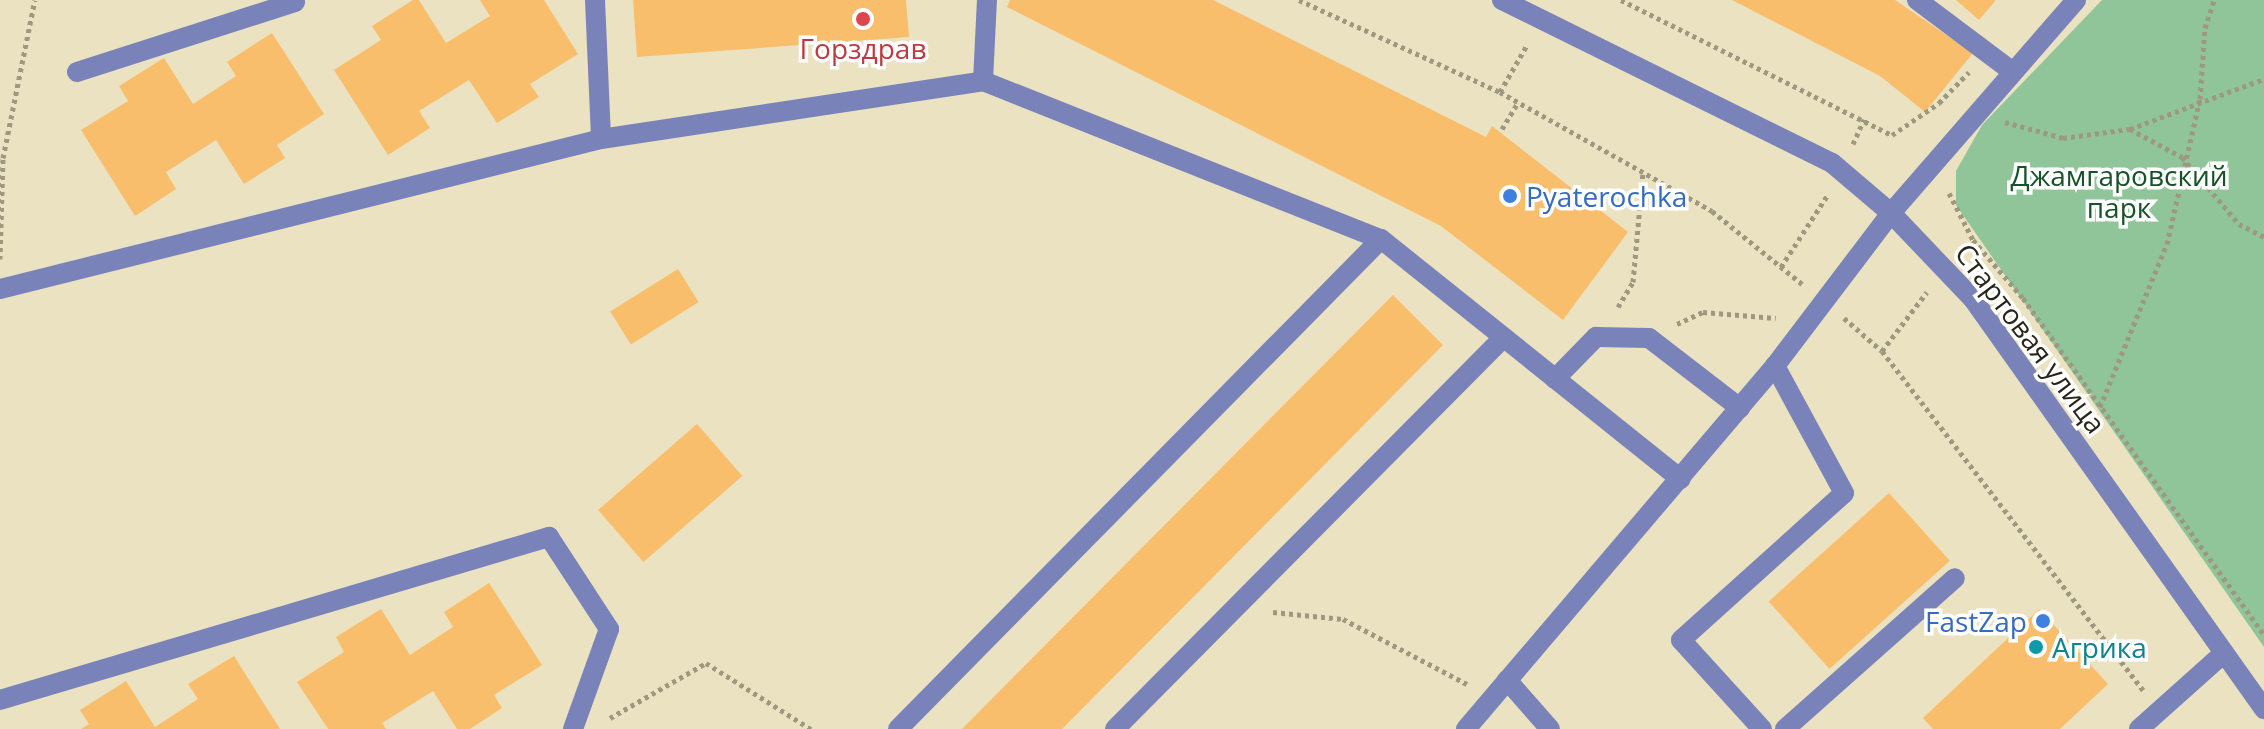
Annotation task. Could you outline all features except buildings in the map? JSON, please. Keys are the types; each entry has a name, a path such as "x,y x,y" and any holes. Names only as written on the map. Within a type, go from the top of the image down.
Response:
{"street":[{"path":"595,0 601,139"},
{"path":"983,81 987,0"},
{"name":"Стартовая улица","path":"1502,0 1832,163 1891,213 1973,299 2264,709"},
{"path":"1917,0 2013,72"},
{"path":"1466,729 1775,366 1891,213 2076,0"},
{"path":"77,72 297,1"},
{"path":"0,289 601,139 983,81 1381,239 1681,479"},
{"path":"898,729 1381,239"},
{"path":"1555,379 1596,337 1649,338 1740,408"},
{"path":"1115,729 1503,338"},
{"path":"1762,729 1681,640 1844,493 1775,366"},
{"path":"0,700 549,537 609,629 573,729"},
{"path":"1785,729 1955,578"},
{"path":"2139,729 2224,653"},
{"path":"1507,680 1550,729"}],"path":[{"path":"0,277 3,158 35,0"},
{"path":"1621,0 1892,135 1939,103 1988,52"},
{"path":"2100,407 2156,279 2182,157 2200,99 2205,28 2214,0"},
{"path":"1992,131 2000,121 2063,138 2130,129 2200,99 2264,79"},
{"path":"1502,129 1518,102"},
{"path":"2130,129 2182,157 2239,224 2264,237"},
{"path":"1596,337 1633,282 1643,173"},
{"path":"1951,185 1948,199 1965,229 2100,407 2264,635"},
{"path":"1649,338 1703,312 1809,321"},
{"path":"1236,608 1343,619 1492,697"},
{"path":"603,722 706,663 811,729"}],"green space":[{"name":"Джамгаровский парк","path":"2102,0 2264,0 2264,647 1956,205 1956,171 1982,125"}],"place":[{"name":"Горздрав","path":"863,19"},
{"name":"Pyaterochka","path":"1510,196"},
{"name":"FastZap","path":"2043,621"},
{"name":"Агрика","path":"2036,647"}]}
